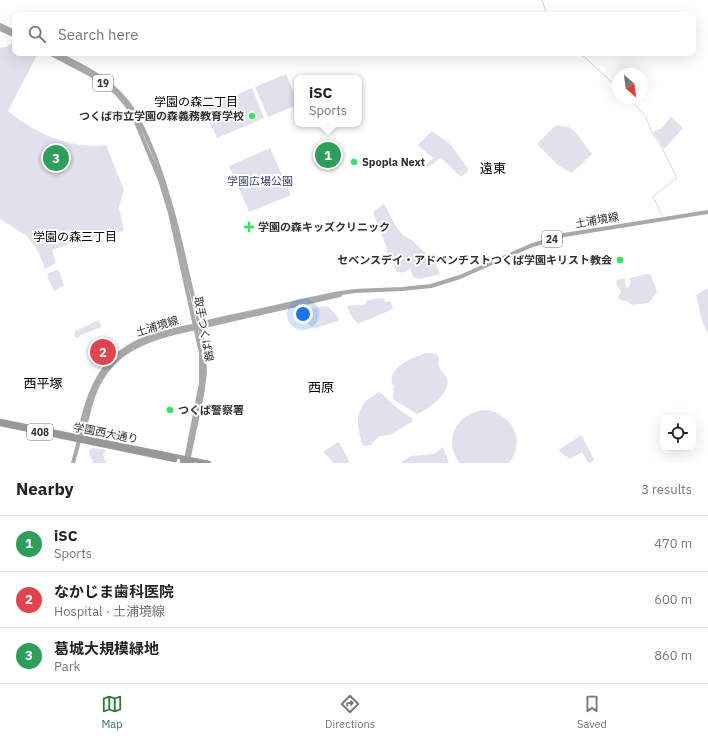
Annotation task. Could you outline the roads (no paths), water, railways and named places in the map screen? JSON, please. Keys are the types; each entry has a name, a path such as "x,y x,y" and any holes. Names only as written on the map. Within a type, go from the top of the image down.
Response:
{"highway":[{"name":"学園西大通り","path":"0,421 188,461 209,463"},
{"name":"学園西大通り","path":"0,424 80,438"}],"main road":[{"path":"0,25 12,31"},
{"path":"0,29 12,35"},
{"name":"取手つくば線","path":"55,56 91,74 106,84 123,101 135,120 165,193 204,352 205,372 202,395 188,461"},
{"name":"取手つくば線","path":"62,56 93,72 108,82 125,99 138,119 158,164 171,202 197,326"},
{"name":"土浦境線","path":"80,438 95,391 104,374 115,361 128,351 145,342 197,326 323,296 367,290 425,287 460,277 536,244 564,235 708,212"},
{"name":"24","path":"73,463 80,438"}],"waterway":[{"path":"542,0 546,12"},
{"path":"583,56 612,82"},
{"path":"634,104 645,115"},
{"path":"646,117 652,133 660,144 677,178 653,196 662,216"}],"place":[{"name":"つくば市立学園の森義務教育学校","path":"252,116"},
{"name":"iSC","path":"328,155"},
{"name":"葛城大規模緑地","path":"56,158"},
{"name":"Spopla Next","path":"354,162"},
{"name":"学園の森キッズクリニック","path":"249,227"},
{"name":"セベンスデイ・アドベンチストつくば学園キリスト教会","path":"620,260"},
{"name":"なかじま歯科医院","path":"103,352"},
{"name":"つくば警察署","path":"170,410"}],"district":[{"name":"学園の森二丁目","path":"196,101"},
{"name":"遠東","path":"493,168"},
{"name":"学園の森三丁目","path":"75,236"},
{"name":"西平塚","path":"43,383"},
{"name":"西原","path":"321,387"}],"park label":[{"name":"学園広場公園","path":"260,181"}]}
